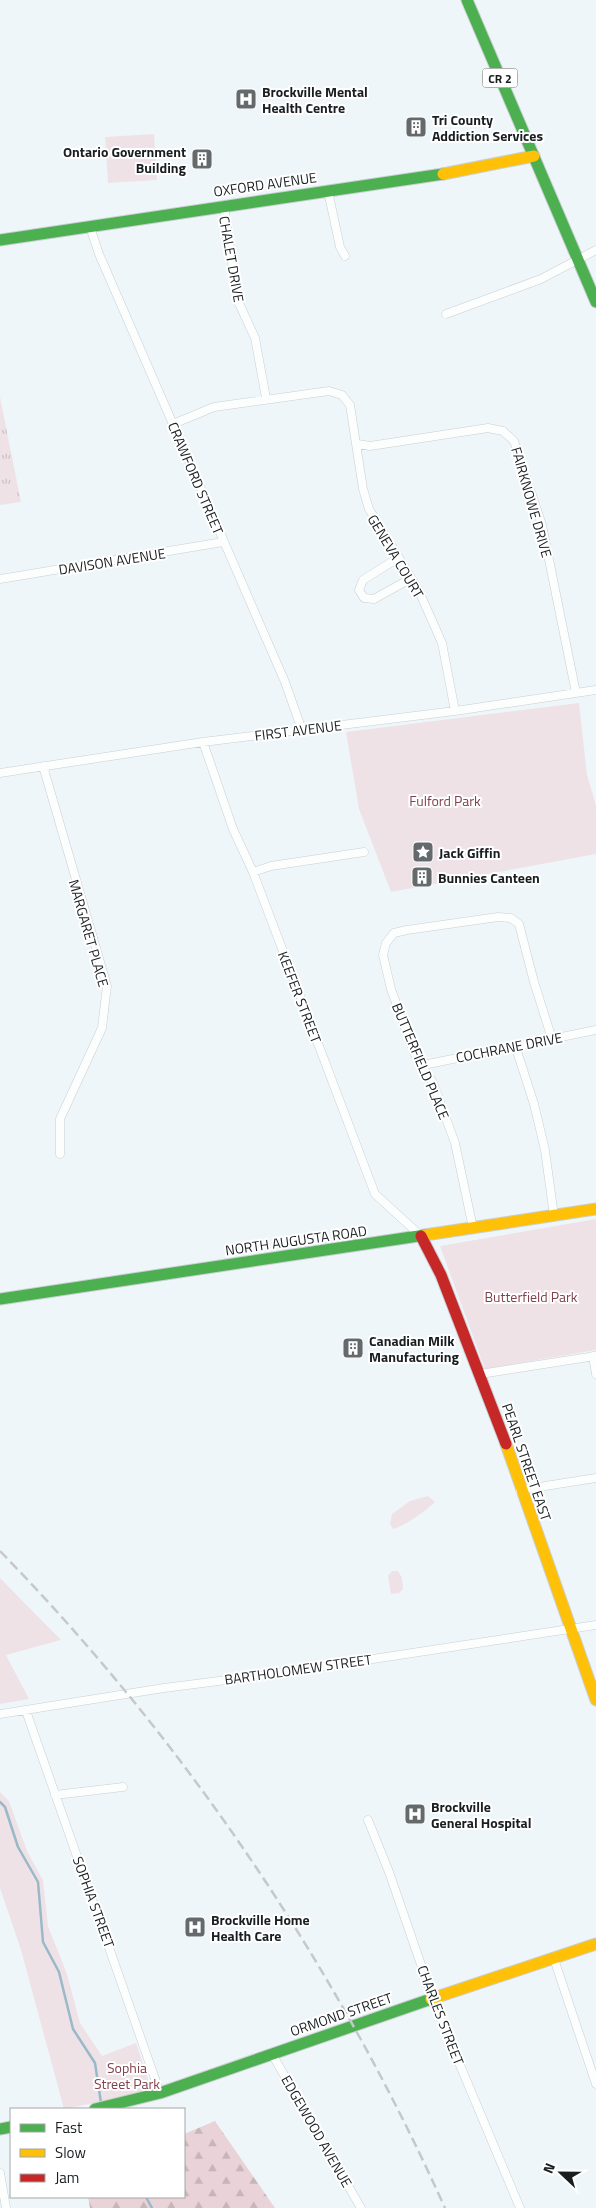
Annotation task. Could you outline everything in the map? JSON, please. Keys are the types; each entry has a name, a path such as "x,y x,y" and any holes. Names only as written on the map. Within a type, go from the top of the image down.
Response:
{"street":[{"name":"CR 2","path":"467,0 534,156"},
{"name":"OXFORD AVENUE","path":"0,240 467,170 534,156"},
{"path":"534,156 596,302"},
{"path":"328,191 340,247 345,256"},
{"name":"CHALET DRIVE","path":"224,205 237,299 255,338 266,398"},
{"name":"CRAWFORD STREET","path":"90,227 99,254 285,682 302,730"},
{"path":"446,314 541,279 567,267 596,250"},
{"name":"GENEVA COURT","path":"173,424 214,407 266,398 329,391 342,394 350,405 358,444 363,489 369,510 410,579 418,589 442,643 455,711"},
{"name":"FAIRKNOWE DRIVE","path":"358,444 370,446 488,428 503,431 514,441 542,525 576,693"},
{"name":"DAVISON AVENUE","path":"0,579 223,542"},
{"path":"398,558 363,580 359,590 364,598 374,598 410,579"},
{"name":"FIRST AVENUE","path":"0,773 203,742 455,711 596,690"},
{"name":"KEEFER STREET","path":"203,742 233,829 253,872 375,1194 421,1236"},
{"name":"MARGARET PLACE","path":"43,766 107,986 102,1028 60,1119 60,1154"},
{"path":"253,872 271,866 364,852"},
{"name":"BUTTERFIELD PLACE","path":"473,1228 455,1143 433,1083 423,1064 415,1054 391,989 383,955 386,943 394,934 407,930 498,917 510,918 519,924 534,982 552,1039"},
{"name":"COCHRANE DRIVE","path":"423,1064 596,1030"},
{"path":"515,1045 534,1104 545,1150 554,1216"},
{"name":"NORTH AUGUSTA ROAD","path":"0,1299 596,1209"},
{"name":"PEARL STREET EAST","path":"421,1236 441,1275 480,1374 596,1700"},
{"path":"480,1374 595,1356 596,1374"},
{"path":"520,1490 596,1478"},
{"name":"BARTHOLOMEW STREET","path":"0,1714 596,1625"},
{"name":"SOPHIA STREET","path":"26,1711 160,2093"},
{"path":"55,1795 123,1788"},
{"name":"CHARLES STREET","path":"368,1820 389,1872 434,2000 520,2208"},
{"name":"ORMOND STREET","path":"100,2108 160,2093 348,2026 434,2000 596,1944"},
{"path":"554,1959 596,2084"},
{"name":"EDGEWOOD AVENUE","path":"272,2054 361,2208"},
{"path":"0,2173 6,2208"}],"green space":[{"path":"154,134 157,180 108,183 105,137"},
{"path":"0,397 21,502 0,505"},
{"name":"Fulford Park","path":"579,703 587,775 596,805 596,854 391,892 359,809 346,732"},
{"name":"Butterfield Park","path":"596,1219 596,1350 485,1369 440,1246"},
{"path":"428,1496 435,1502 416,1517 393,1529 390,1524 392,1514 410,1501"},
{"path":"392,1571 398,1571 402,1578 403,1589 399,1593 391,1594 388,1576"},
{"path":"0,1578 61,1640 6,1655 29,1699 0,1704"},
{"name":"Sophia Street Park","path":"0,1792 9,1801 27,1851 43,1880 48,1926 67,1974 80,2023 102,2056 136,2043 150,2085 139,2092 114,2099 64,2108 21,1950 0,1888"},
{"path":"215,2121 275,2208 90,2208 88,2198 185,2198 185,2134"}],"waterway":[{"path":"0,1802 5,1807 18,1847 38,1882 43,1942 59,1972 73,2029 95,2063 101,2103"},
{"path":"147,2198 152,2208"}],"railway":[{"path":"0,1551 68,1624 133,1700 194,1779 251,1860 305,1944 356,2030 402,2118 445,2208"}],"traffic: fast":[{"path":"467,0 596,302"},
{"path":"0,240 443,174"},
{"path":"0,1299 425,1235"},
{"path":"99,2108 160,2093 431,1999"},
{"path":"0,2129 10,2127"}],"traffic: slow":[{"path":"443,174 534,156"},
{"path":"425,1235 596,1209"},
{"path":"506,1444 596,1700"},
{"path":"431,1999 596,1944"}],"traffic: jam":[{"path":"421,1236 441,1275 506,1444"}],"place":[{"name":"Brockville Mental Health Centre","path":"246,99"},
{"name":"Tri County Addiction Services","path":"416,127"},
{"name":"Ontario Government Building","path":"202,159"},
{"name":"Jack Giffin","path":"423,852"},
{"name":"Bunnies Canteen","path":"422,877"},
{"name":"Canadian Milk Manufacturing","path":"353,1348"},
{"name":"Brockville General Hospital","path":"415,1814"},
{"name":"Brockville Home Health Care","path":"195,1927"}]}
